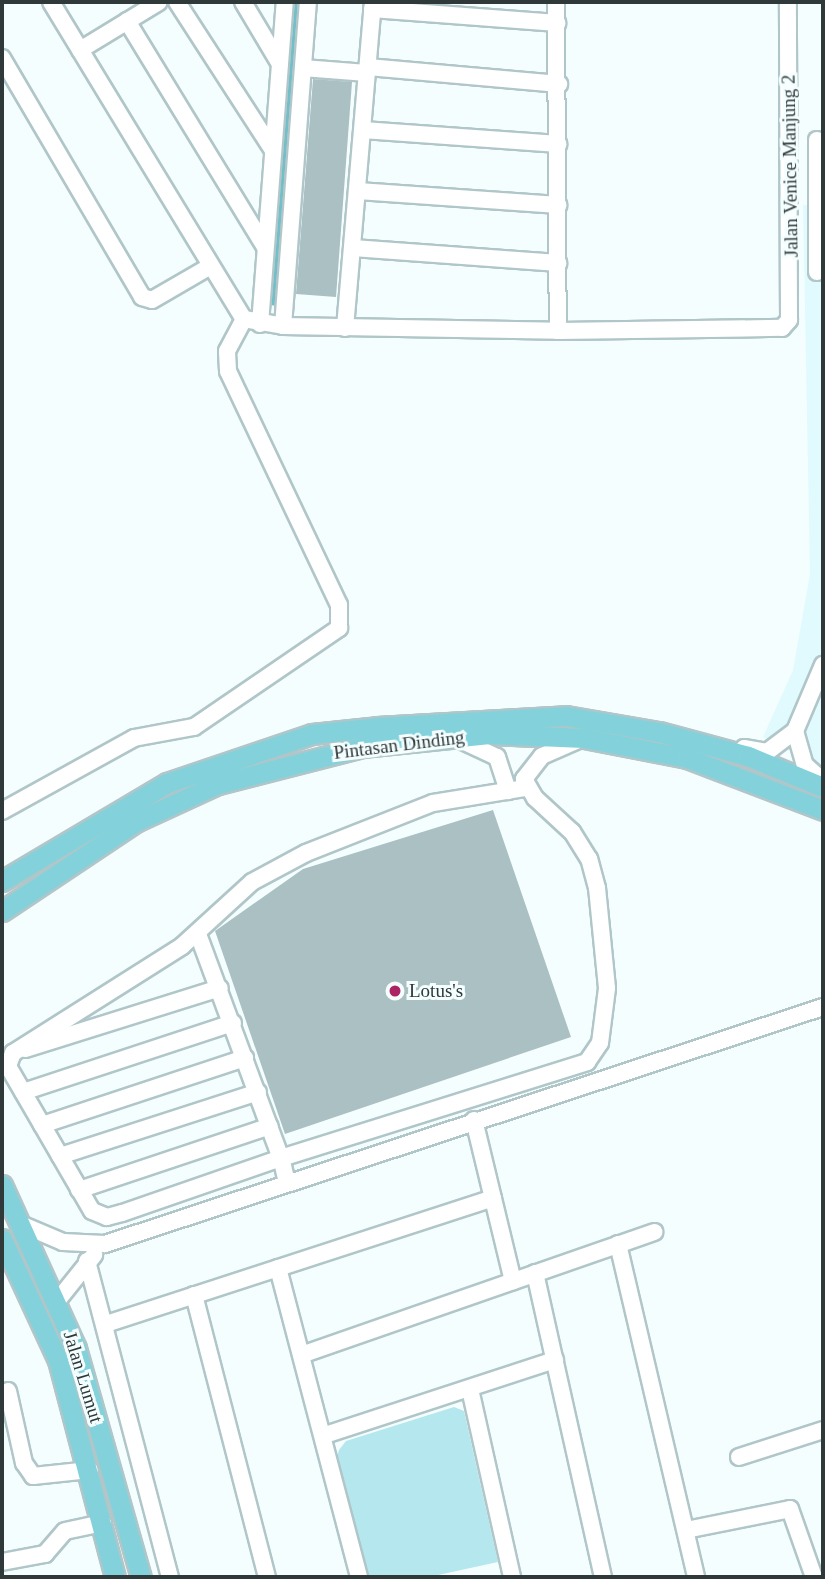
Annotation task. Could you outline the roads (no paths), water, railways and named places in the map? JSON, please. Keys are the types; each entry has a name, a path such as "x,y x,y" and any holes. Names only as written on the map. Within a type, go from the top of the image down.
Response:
{"main road":[{"name":"Pintasan Dinding","path":"2,881 167,783 312,734 566,716 659,732 748,756 823,787"},
{"name":"Pintasan Dinding","path":"2,911 137,821 218,784 362,747 455,737 536,734 584,738 687,758 823,810"},
{"name":"Jalan Lumut","path":"2,1185 58,1300 141,1577"},
{"name":"Jalan Lumut","path":"2,1239 16,1264 58,1360 90,1470 115,1577"}],"street":[{"path":"52,2 209,267 252,322 345,328 558,331 559,84 556,2"},
{"path":"80,50 159,2"},
{"path":"177,2 272,149"},
{"path":"243,2 280,64"},
{"path":"2,811 134,738 194,727 339,628 339,606 228,371 227,351 252,322 265,247 285,2"},
{"path":"283,326 308,2"},
{"name":"Jalan Venice Manjung 2","path":"558,331 782,328 789,320 792,272 788,2"},
{"path":"345,328 373,5 557,23"},
{"path":"127,21 265,247"},
{"path":"2,58 142,297 152,300 209,267"},
{"path":"303,68 559,84"},
{"path":"363,130 559,144"},
{"path":"789,140 820,140 820,272 792,272"},
{"path":"358,191 558,205"},
{"path":"353,248 558,263"},
{"path":"659,732 767,752 795,731 823,665"},
{"path":"795,731 805,765 823,781"},
{"path":"455,737 497,757 508,791"},
{"path":"526,788 534,762 584,738"},
{"path":"526,788 572,832 589,859 607,988 600,1043 587,1062 281,1158 107,1217 92,1212 8,1066 13,1053 198,934 204,922 252,882 306,853 433,803 526,788"},
{"path":"198,934 258,1092 281,1158 286,1183"},
{"path":"13,1053 220,988"},
{"path":"23,1225 63,1242 105,1244 524,1102 823,1007"},
{"path":"23,1092 233,1023"},
{"path":"42,1125 245,1058"},
{"path":"519,1084 524,1102"},
{"path":"60,1156 258,1092"},
{"path":"474,1120 513,1281"},
{"path":"79,1190 270,1126"},
{"path":"106,1324 493,1198"},
{"path":"304,1354 654,1232"},
{"path":"58,1300 87,1261 105,1244"},
{"path":"618,1244 696,1577"},
{"path":"2,1248 16,1264"},
{"path":"87,1261 106,1324 170,1577"},
{"path":"278,1268 304,1354 359,1577"},
{"path":"535,1273 603,1577"},
{"path":"194,1295 267,1577"},
{"path":"325,1435 555,1360"},
{"path":"470,1389 512,1577"},
{"path":"8,1391 24,1463 33,1476 90,1470"},
{"path":"739,1457 823,1430"},
{"path":"686,1530 784,1508 796,1513 816,1548 814,1577"},
{"path":"2,1562 46,1554 65,1531 103,1523"}],"waterway":[{"path":"273,303 296,2"}],"place":[{"name":"Lotus's","path":"395,991"}]}
